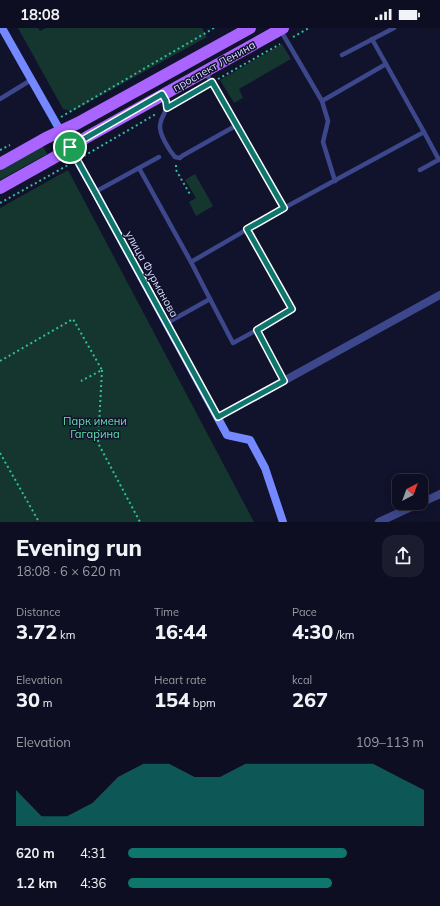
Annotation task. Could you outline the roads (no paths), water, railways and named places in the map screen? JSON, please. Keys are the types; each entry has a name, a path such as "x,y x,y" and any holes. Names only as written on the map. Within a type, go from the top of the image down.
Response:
{"main road":[{"name":"проспект Ленина","path":"0,164 46,138 57,126 78,123 250,28"},
{"name":"проспект Ленина","path":"0,188 162,94 281,29"}],"street":[{"name":"улица Фурманова","path":"2,28 95,192 228,435 250,440 265,468 283,522"},
{"path":"218,417 440,295"},
{"path":"428,500 440,494"},
{"path":"379,522 406,510"}],"lane":[{"path":"342,55 394,28"},
{"path":"281,29 286,41 322,101 328,121 322,142 335,181"},
{"path":"372,39 439,159 420,170"},
{"path":"322,101 386,64"},
{"path":"205,71 284,208"},
{"path":"0,99 31,80"},
{"path":"162,94 166,101 167,108 161,122 160,129 173,155 177,158 237,125"},
{"path":"191,262 284,208 424,132"},
{"path":"95,192 159,157"},
{"path":"139,168 191,262 233,343 292,309 247,229"},
{"path":"167,323 210,299"},
{"path":"257,330 284,381"}],"park label":[{"name":"Парк имени Гагарина","path":"95,427"}]}
